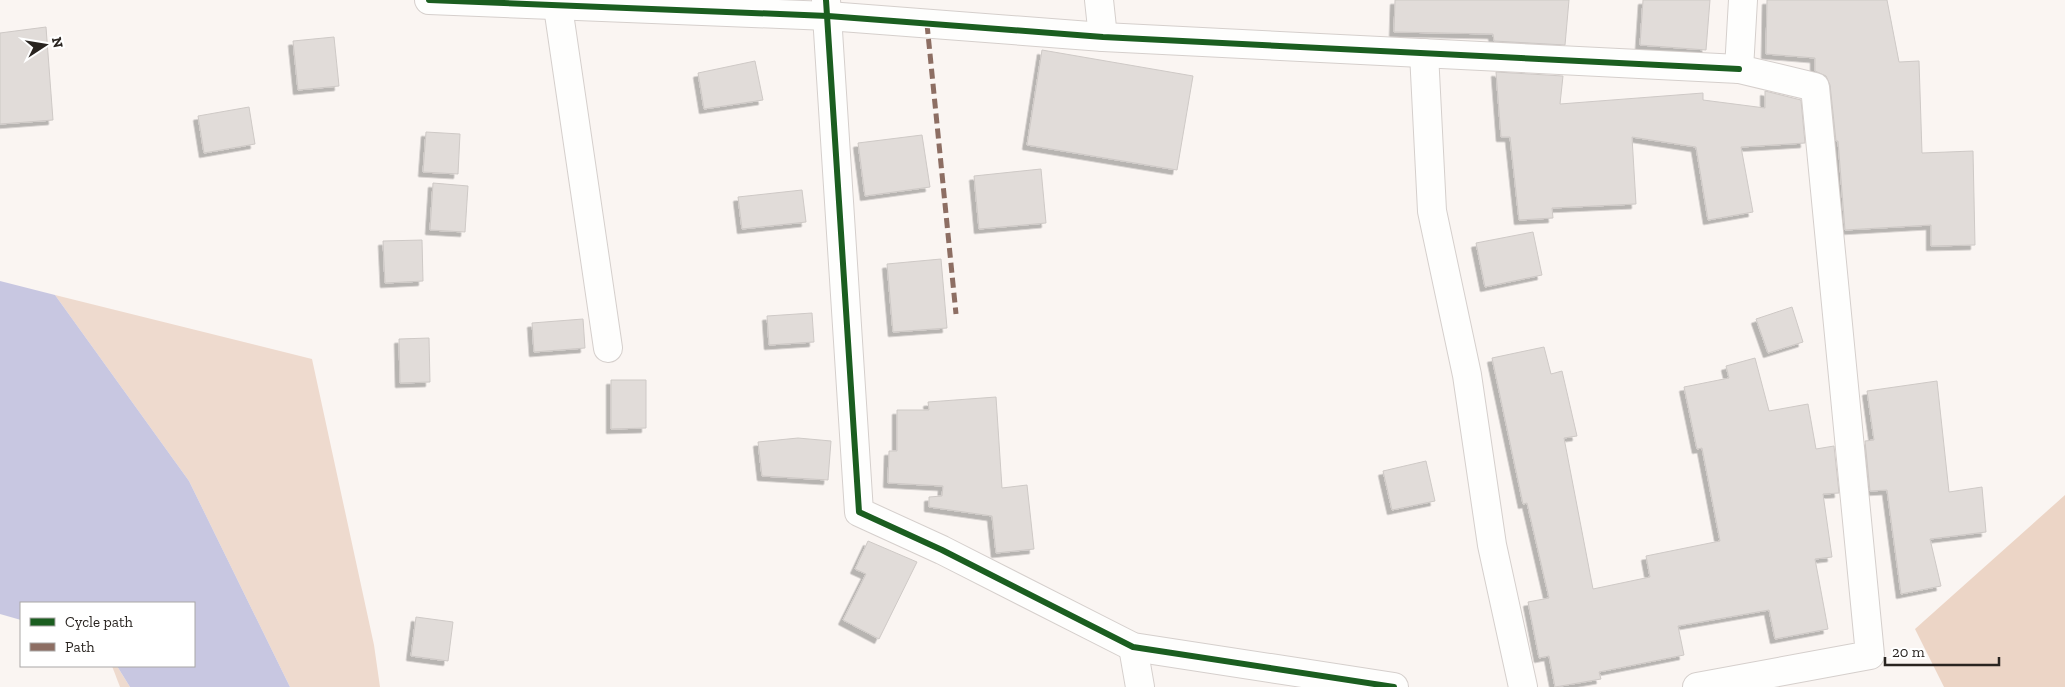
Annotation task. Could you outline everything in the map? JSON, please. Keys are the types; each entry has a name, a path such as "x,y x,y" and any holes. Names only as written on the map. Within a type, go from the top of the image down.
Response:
{"street":[{"path":"429,0 827,8 1103,37 1739,70 1815,87 1870,655 1696,687"},
{"path":"1099,0 1103,37"},
{"path":"1739,70 1742,0"},
{"path":"557,2 608,348"},
{"path":"827,8 848,367 859,512 942,550 1133,647 1394,687"},
{"path":"1424,53 1432,211 1467,376 1492,545 1523,687"},
{"path":"1133,647 1140,687"}],"shaded area":[{"path":"55,295 312,359 374,645 380,687 290,687 189,481"},
{"path":"2065,495 2065,687 1944,687 1915,629"},
{"path":"112,667 118,667 130,687 120,687"}],"water":[{"path":"0,281 55,295 189,481 290,687 130,687 118,667 195,667 195,602 20,602 20,620 0,614"}],"building":[{"path":"1395,0 1569,0 1565,45 1494,41 1493,34 1394,32"},
{"path":"1643,0 1710,0 1706,50 1640,45"},
{"path":"1767,0 1887,0 1899,62 1919,61 1922,153 1973,151 1975,245 1931,246 1931,225 1845,230 1838,141 1836,141 1830,85 1826,76 1815,71 1815,58 1766,54"},
{"path":"46,27 53,120 0,124 0,33"},
{"path":"334,37 339,86 298,90 293,41"},
{"path":"1042,50 1193,76 1177,170 1027,145"},
{"path":"755,61 763,100 704,109 698,73"},
{"path":"1496,72 1563,76 1560,104 1703,93 1703,100 1765,108 1765,91 1801,100 1805,143 1741,147 1753,212 1708,220 1696,147 1632,137 1636,204 1552,208 1553,218 1519,220 1510,137 1501,137"},
{"path":"249,107 255,144 204,153 198,116"},
{"path":"426,132 460,134 458,174 423,172"},
{"path":"922,135 930,187 865,196 858,143"},
{"path":"1041,169 1046,223 979,229 974,176"},
{"path":"433,183 468,186 465,232 430,230"},
{"path":"802,190 806,222 742,229 738,197"},
{"path":"1533,232 1542,275 1485,287 1476,243"},
{"path":"422,240 423,281 385,283 383,241"},
{"path":"941,259 947,328 893,332 887,264"},
{"path":"1792,307 1803,342 1768,353 1756,319"},
{"path":"812,313 814,342 769,345 767,316"},
{"path":"583,319 585,348 534,352 532,323"},
{"path":"429,338 430,382 400,383 399,339"},
{"path":"1544,347 1551,374 1562,371 1577,436 1564,438 1593,589 1650,577 1646,556 1720,541 1702,448 1697,449 1684,387 1729,378 1726,366 1755,358 1769,411 1808,404 1816,449 1834,446 1839,493 1823,494 1832,557 1815,559 1828,629 1775,639 1769,610 1678,626 1684,655 1599,672 1601,679 1555,687 1549,656 1539,658 1528,602 1549,598 1527,503 1523,504 1492,358"},
{"path":"611,380 646,380 646,428 611,429"},
{"path":"1937,381 1949,492 1982,487 1986,532 1930,539 1941,586 1901,594 1887,490 1870,491 1865,441 1874,440 1867,391"},
{"path":"996,397 1002,488 1027,485 1034,549 996,553 992,516 929,507 929,497 942,496 943,486 888,483 889,451 897,451 897,410 929,410 928,402"},
{"path":"798,438 831,441 828,480 762,476 758,442"},
{"path":"1426,461 1435,501 1392,510 1383,471"},
{"path":"868,541 917,562 879,639 843,620 866,574 855,569"},
{"path":"416,617 453,622 448,661 411,656"}],"marked path":[{"path":"927,24 956,314"}],"cycle path":[{"path":"429,0 828,16 1103,37 1739,69"},
{"path":"826,0 859,512 942,550 1133,647 1394,687"}]}
